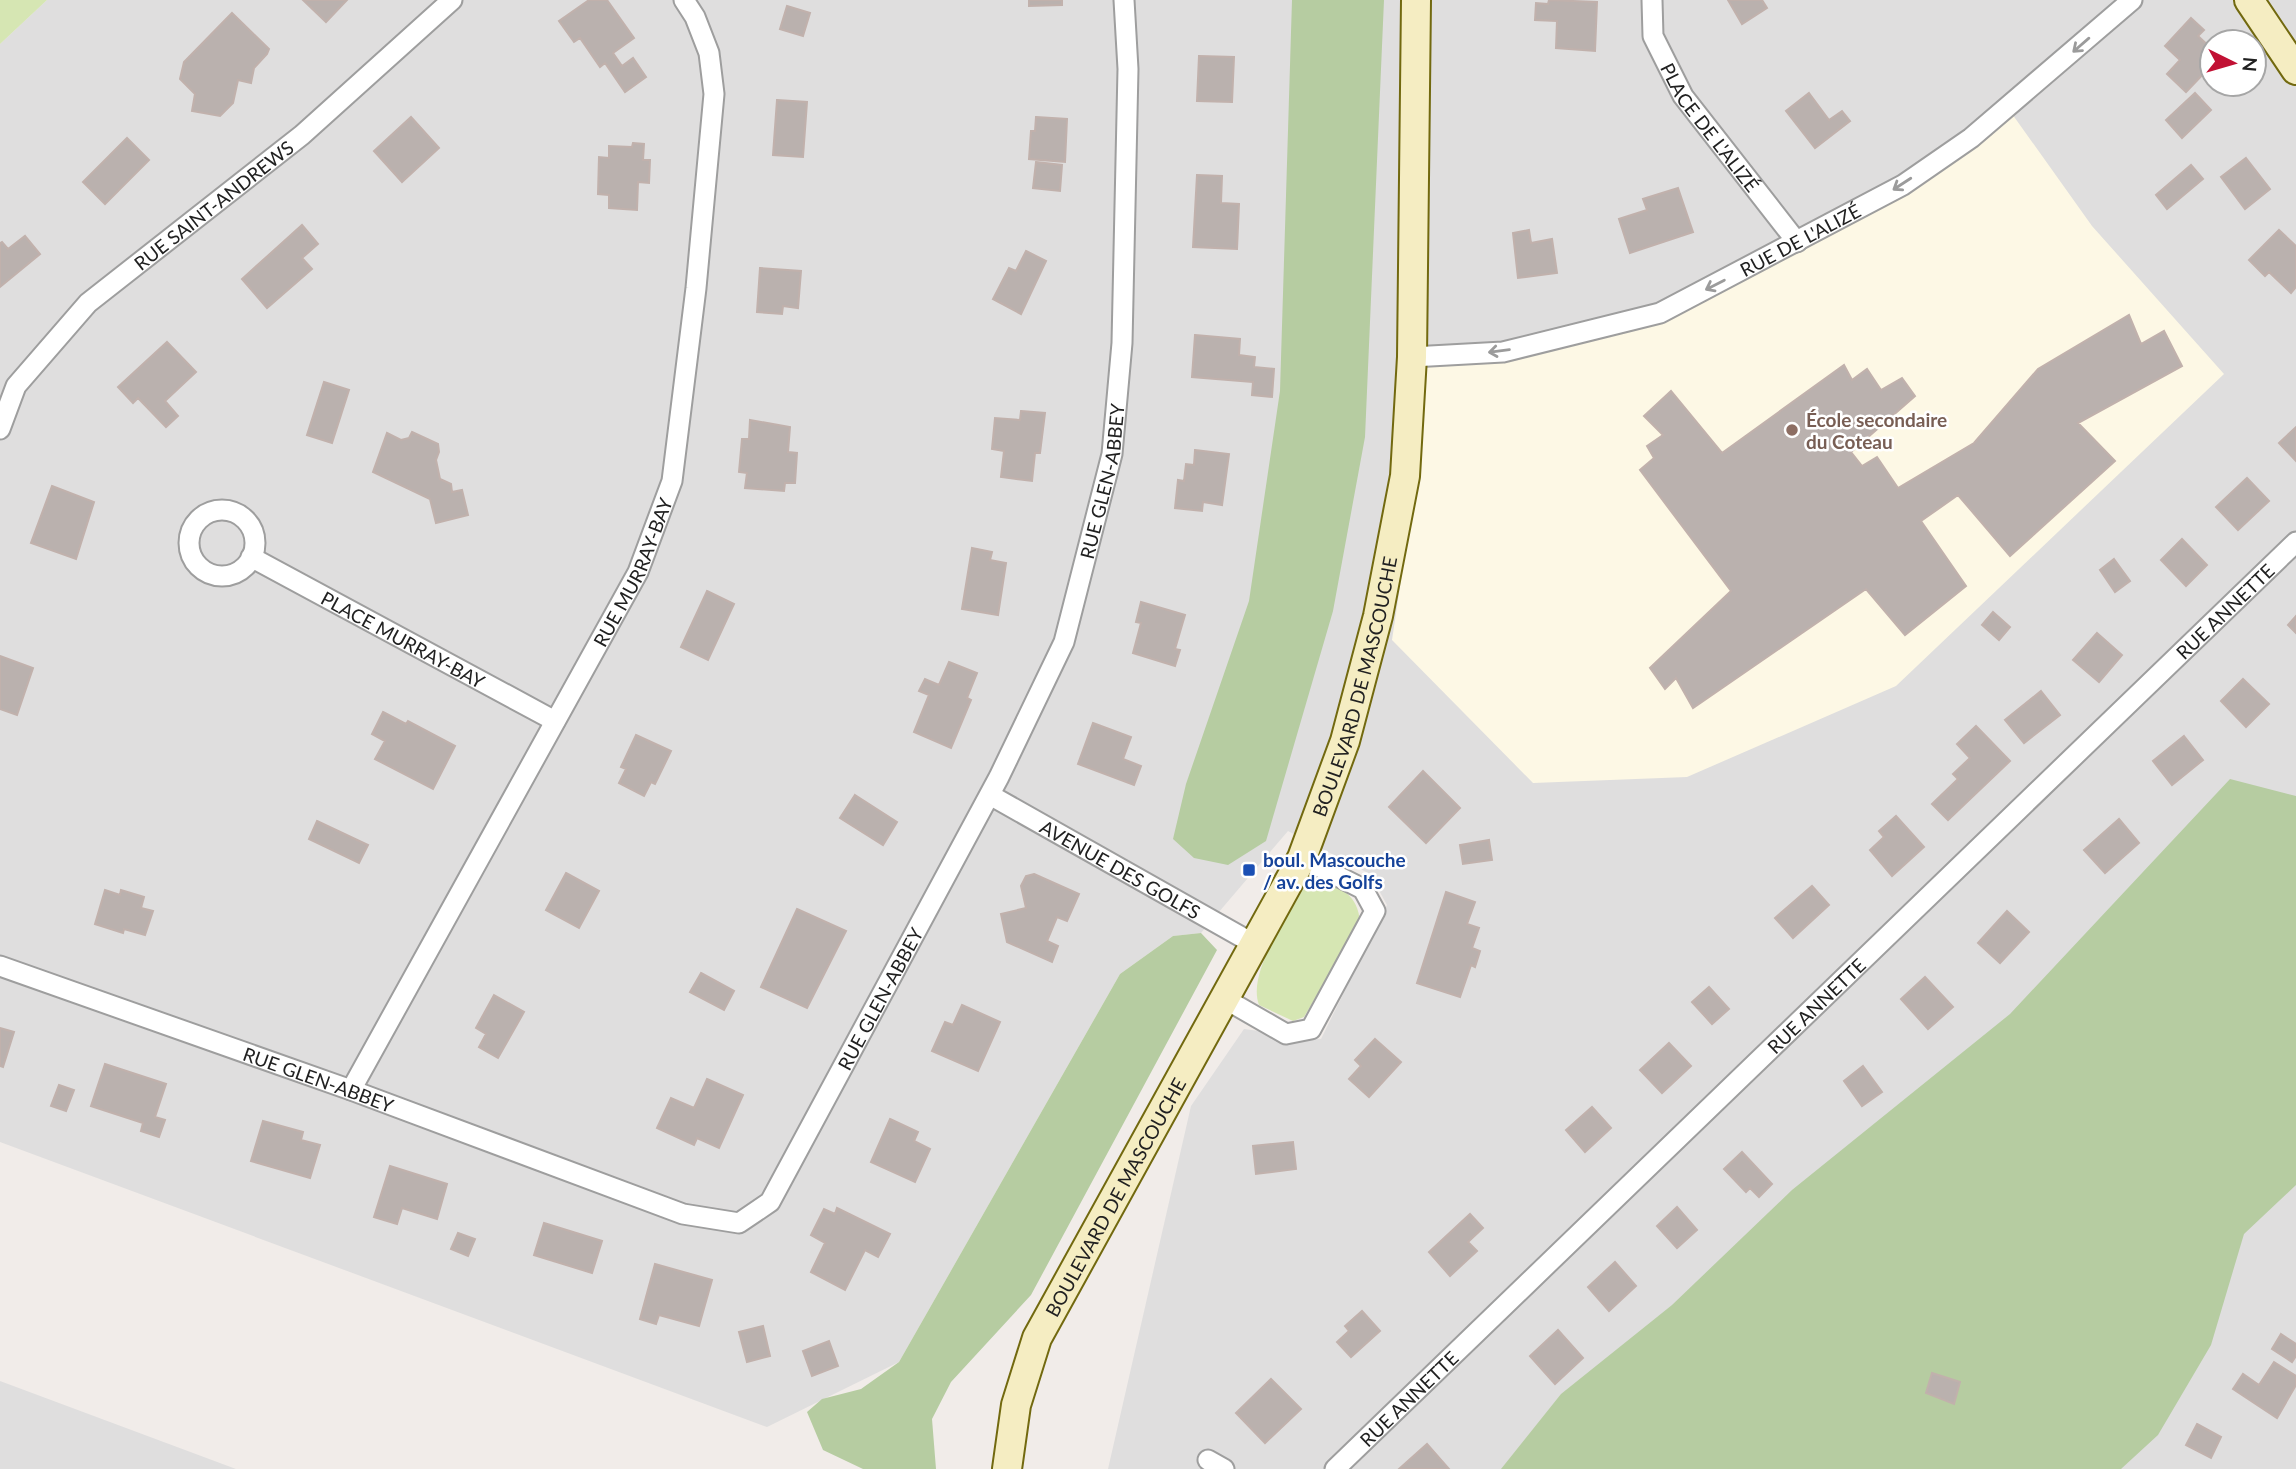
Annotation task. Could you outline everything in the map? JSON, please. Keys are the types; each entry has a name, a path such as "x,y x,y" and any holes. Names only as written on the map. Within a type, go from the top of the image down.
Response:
{"street":[{"name":"RUE SAINT-ANDREWS","path":"0,429 16,386 88,303 302,135 452,0"},
{"name":"RUE MURRAY-BAY","path":"351,1090 638,572 672,481 696,288 715,94 709,53 695,18 684,0"},
{"name":"RUE GLEN-ABBEY","path":"0,966 351,1090 683,1214 739,1223 770,1202 990,795 1064,642 1112,454 1122,343 1128,69 1124,0"},
{"name":"BOULEVARD DE MASCOUCHE","path":"1007,1469 1016,1405 1037,1338 1302,858 1345,741 1390,562 1405,476 1412,357 1416,0"},
{"name":"PLACE DE L'ALIZÉ","path":"1652,0 1653,36 1682,96 1797,242"},
{"name":"RUE DE L'ALIZÉ","path":"1412,357 1503,352 1660,313 1903,185 1971,138 2132,0"},
{"path":"2249,0 2296,70"},
{"name":"RUE ANNETTE","path":"1335,1469 2296,542"},
{"name":"PLACE MURRAY-BAY","path":"251,557 555,721"},
{"name":"AVENUE DES GOLFS","path":"990,795 1254,944"},
{"path":"1225,999 1286,1034 1311,1029 1375,911 1363,889 1302,858"}],"shaded area":[{"path":"47,0 2296,0 2296,1469 1108,1469 1191,1106 1244,1029 1321,1039 1387,905 1370,874 1288,831 1201,933 1173,936 1120,974 899,1362 767,1427 0,1142 0,44"},
{"name":"École secondaire du Coteau","path":"2005,104 2092,226 2224,374 1896,686 1687,777 1533,783 1392,640 1421,446 1412,357 1503,352 1660,313 1903,185"},
{"path":"0,1381 236,1469 0,1469"}],"green space":[{"path":"0,0 47,0 0,44"},
{"path":"1292,0 1384,0 1365,437 1333,611 1266,841 1228,865 1194,858 1173,839 1186,784 1249,601 1280,391"},
{"path":"2230,779 2296,796 2296,1185 2244,1234 2211,1345 2158,1435 2121,1469 1501,1469 1561,1394 1672,1305 1792,1190 2010,1014"},
{"path":"1311,882 1330,884 1345,892 1356,905 1360,923 1304,1017 1293,1021 1259,1005 1258,978 1278,931 1302,891"},
{"path":"1201,933 1217,950 1031,1295 951,1382 932,1419 936,1469 863,1469 823,1450 807,1412 822,1399 861,1389 899,1362 1120,974 1173,936"}],"building":[{"path":"303,0 347,0 326,22"},
{"path":"589,0 607,0 634,38 613,53 622,66 633,58 646,77 625,92 605,63 600,67 580,38 574,42 559,21"},
{"path":"1029,0 1062,0 1062,5 1029,6"},
{"path":"1549,0 1597,2 1595,51 1556,48 1557,21 1535,20 1536,3 1548,4"},
{"path":"1728,0 1762,0 1767,8 1742,24"},
{"path":"787,6 810,13 803,36 780,29"},
{"path":"232,13 269,49 267,54 254,68 251,83 238,80 233,103 220,116 192,111 195,94 180,79 184,62"},
{"path":"2191,18 2202,28 2198,28 2198,79 2186,92 2167,74 2180,60 2165,46"},
{"path":"1199,56 1234,57 1232,102 1197,101"},
{"path":"1809,93 1829,120 1842,111 1850,121 1815,148 1786,111"},
{"path":"2195,93 2211,110 2182,138 2166,120"},
{"path":"777,100 807,102 803,157 773,155"},
{"path":"411,117 439,148 402,182 374,151"},
{"path":"1036,117 1067,119 1065,162 1029,159 1031,131 1035,131"},
{"path":"127,138 149,160 105,204 83,182"},
{"path":"633,143 644,144 643,160 650,160 649,183 638,182 637,210 609,208 609,195 598,194 599,157 609,158 609,146 632,147"},
{"path":"2246,158 2270,189 2245,209 2221,177"},
{"path":"1036,162 1062,165 1060,191 1033,188"},
{"path":"2191,165 2203,179 2167,209 2156,195"},
{"path":"1197,175 1222,176 1221,203 1239,204 1237,249 1193,247"},
{"path":"1678,188 1693,232 1630,253 1619,219 1647,210 1643,199"},
{"path":"302,225 318,244 302,258 312,269 267,308 242,279"},
{"path":"1529,230 1531,243 1552,239 1557,273 1518,278 1513,233"},
{"path":"2279,230 2296,246 2296,287 2291,293 2269,272 2265,276 2249,260"},
{"path":"25,236 40,254 0,287 0,243 8,249"},
{"path":"1026,251 1046,261 1021,314 993,299 1009,268 1016,271"},
{"path":"760,268 801,271 798,308 783,306 782,314 757,312"},
{"path":"2129,315 2141,344 2164,331 2182,366 2078,423 2115,461 2010,556 1958,495 1921,521 1966,586 1905,635 1866,589 1693,708 1676,678 1665,689 1650,668 1731,591 1640,470 1654,458 1647,446 1663,435 1644,416 1671,391 1722,453 1844,365 1852,380 1867,369 1881,390 1902,378 1915,396 1851,452 1862,466 1877,457 1898,488 1974,443 2038,369"},
{"path":"1195,335 1240,339 1239,355 1255,357 1254,367 1274,369 1272,397 1252,395 1253,382 1192,377"},
{"path":"167,342 196,372 165,401 178,416 166,427 138,398 133,403 118,387"},
{"path":"324,382 349,390 332,443 307,435"},
{"path":"1021,411 1045,413 1040,453 1035,453 1032,481 1001,477 1004,451 992,449 995,418 1020,420"},
{"path":"750,420 790,427 788,452 797,453 795,483 785,483 784,491 745,488 747,473 739,472 742,439 749,439"},
{"path":"2296,427 2296,461 2279,443"},
{"path":"412,432 438,444 436,460 440,479 451,484 452,492 462,490 468,515 436,523 430,499 373,472 387,433 401,440 409,438"},
{"path":"1195,450 1229,454 1222,505 1203,502 1202,511 1175,508 1178,480 1184,481 1186,464 1194,465"},
{"path":"2247,478 2269,501 2238,530 2216,507"},
{"path":"52,486 94,502 76,559 31,543"},
{"path":"2182,539 2207,565 2186,586 2161,560"},
{"path":"972,548 992,552 990,560 1006,563 998,615 962,609"},
{"path":"2114,559 2130,581 2115,592 2100,570"},
{"path":"707,591 734,604 708,660 681,647"},
{"path":"1141,602 1185,615 1175,649 1180,650 1175,666 1133,653 1141,623 1136,622"},
{"path":"1993,612 2010,627 1999,640 1982,625"},
{"path":"2296,616 2296,633 2288,625"},
{"path":"2097,633 2122,655 2099,682 2073,660"},
{"path":"0,656 33,668 17,715 0,709"},
{"path":"949,662 977,673 967,698 971,700 951,748 914,732 929,695 919,691 925,679 939,685"},
{"path":"2243,679 2269,704 2246,727 2221,701"},
{"path":"2041,691 2060,715 2024,743 2005,720"},
{"path":"383,712 406,724 408,721 455,746 433,789 375,759 385,741 372,734"},
{"path":"1093,723 1131,737 1123,759 1141,766 1134,785 1078,764"},
{"path":"1976,726 2010,761 1948,820 1932,804 1958,779 1953,774 1970,758 1957,744"},
{"path":"636,735 671,751 655,784 651,782 644,796 619,783 626,769 621,767"},
{"path":"2184,736 2203,760 2172,785 2153,761"},
{"path":"1423,771 1460,808 1426,843 1389,807"},
{"path":"855,795 897,822 883,845 840,818"},
{"path":"1896,816 1924,847 1892,876 1870,850 1884,837 1879,831"},
{"path":"2119,819 2139,843 2105,873 2084,850"},
{"path":"317,821 368,845 359,863 309,839"},
{"path":"1489,840 1492,860 1463,864 1460,845"},
{"path":"566,873 599,891 579,928 546,910"},
{"path":"1034,874 1079,894 1067,921 1057,917 1047,941 1058,946 1052,962 1007,942 1001,914 1026,908 1021,886 1026,876"},
{"path":"1812,886 1829,905 1793,938 1775,918"},
{"path":"105,890 120,895 121,890 144,897 141,908 153,911 145,935 124,929 123,933 95,924"},
{"path":"1446,892 1475,902 1467,924 1479,928 1472,948 1480,951 1475,967 1471,965 1460,997 1417,983"},
{"path":"797,909 846,931 807,1008 761,987"},
{"path":"2007,911 2029,932 2000,963 1978,943"},
{"path":"701,973 734,991 724,1010 690,992"},
{"path":"1925,977 1953,1007 1928,1029 1901,999"},
{"path":"1709,987 1729,1009 1712,1024 1692,1002"},
{"path":"494,995 524,1012 498,1058 479,1047 486,1034 476,1028"},
{"path":"962,1005 1000,1022 978,1071 932,1051 945,1022 953,1025"},
{"path":"0,1028 14,1032 3,1067 0,1066"},
{"path":"1375,1039 1401,1062 1369,1097 1349,1079 1361,1066 1355,1060"},
{"path":"1669,1043 1691,1066 1662,1093 1640,1070"},
{"path":"105,1064 166,1084 155,1117 165,1120 159,1137 141,1131 143,1123 91,1106"},
{"path":"1863,1066 1882,1092 1862,1106 1844,1081"},
{"path":"707,1079 743,1095 719,1148 697,1138 694,1145 657,1128 671,1098 694,1108"},
{"path":"59,1085 74,1090 66,1111 51,1106"},
{"path":"1592,1107 1611,1128 1585,1152 1566,1130"},
{"path":"890,1119 918,1132 914,1141 930,1149 915,1182 871,1162"},
{"path":"263,1121 303,1132 301,1140 320,1145 310,1178 251,1161"},
{"path":"1293,1142 1296,1169 1256,1174 1253,1146"},
{"path":"1742,1152 1772,1184 1759,1197 1750,1188 1746,1192 1724,1169"},
{"path":"390,1166 447,1184 437,1219 402,1208 397,1224 374,1217"},
{"path":"1677,1207 1697,1230 1677,1248 1657,1226"},
{"path":"837,1208 890,1234 878,1257 865,1250 845,1290 811,1272 825,1243 811,1235 824,1209 835,1214"},
{"path":"1470,1214 1483,1228 1468,1242 1477,1251 1450,1276 1429,1252"},
{"path":"544,1223 602,1241 592,1273 534,1255"},
{"path":"458,1233 475,1239 468,1256 451,1249"},
{"path":"1615,1262 1636,1286 1609,1311 1588,1287"},
{"path":"655,1264 712,1280 699,1326 659,1315 656,1324 640,1319"},
{"path":"1362,1311 1380,1331 1351,1357 1337,1342 1349,1331 1345,1326"},
{"path":"763,1326 770,1356 747,1362 739,1332"},
{"path":"1558,1330 1583,1358 1555,1384 1530,1356"},
{"path":"2281,1334 2296,1344 2296,1356 2292,1362 2272,1349"},
{"path":"829,1341 838,1366 812,1376 803,1351"},
{"path":"2274,1362 2296,1376 2296,1385 2277,1418 2233,1389 2243,1374 2259,1385"},
{"path":"1932,1373 1960,1382 1954,1404 1926,1393"},
{"path":"1271,1379 1301,1409 1265,1443 1236,1413"},
{"path":"2197,1424 2221,1437 2211,1458 2186,1445"},
{"path":"1427,1444 1449,1469 1399,1469"}],"place":[{"name":"École secondaire du Coteau","path":"1792,430"},
{"name":"boul. Mascouche / av. des Golfs","path":"1249,870"}]}
